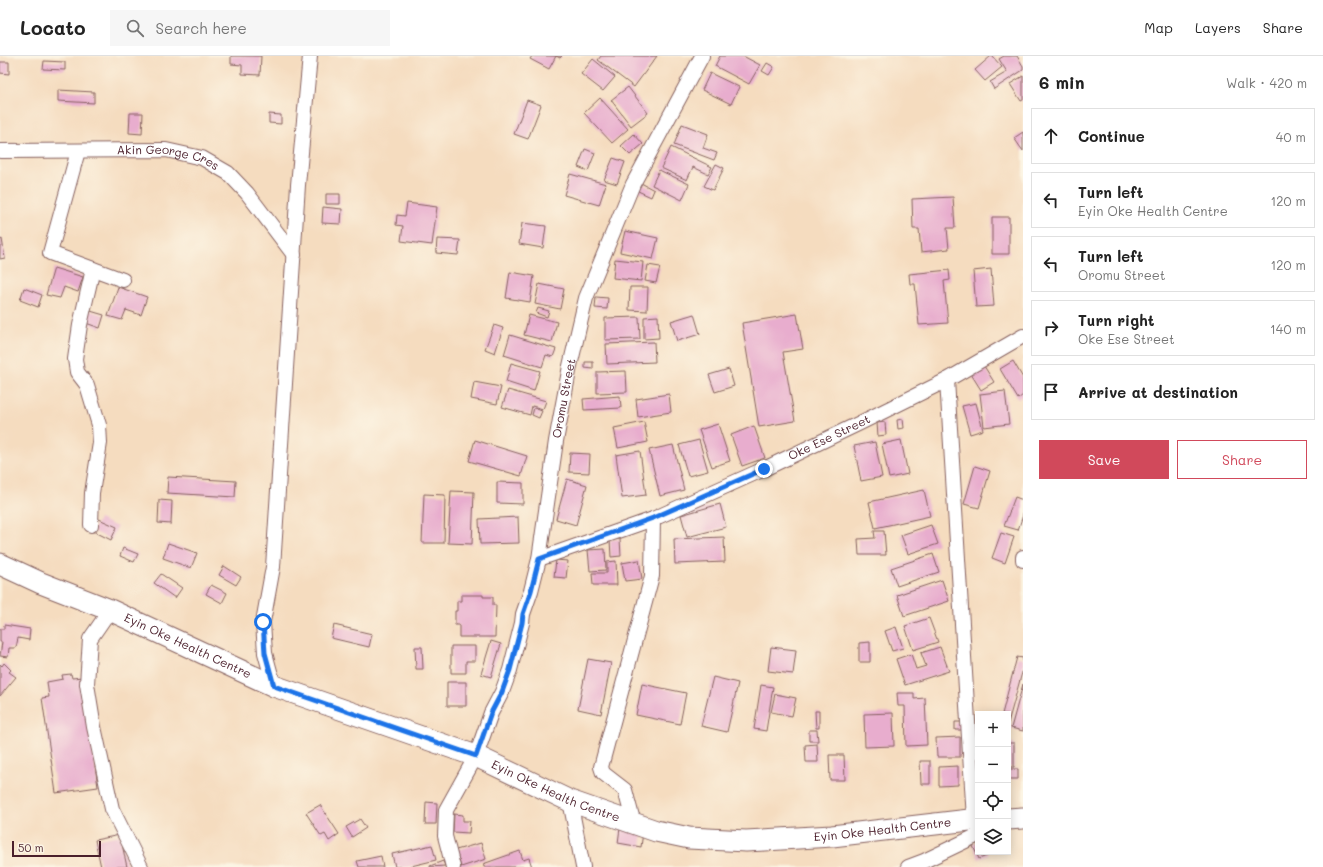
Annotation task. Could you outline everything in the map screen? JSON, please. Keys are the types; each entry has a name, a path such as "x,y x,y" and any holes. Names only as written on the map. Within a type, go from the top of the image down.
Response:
{"main road":[{"name":"Eyin Oke Health Centre","path":"0,564 41,583 110,610 274,686 476,756 570,801 656,831 689,838 746,841 832,836 975,824"},
{"path":"1011,819 1023,818"}],"street":[{"path":"274,686 265,653 263,622 273,567 278,509 298,185 310,56"},
{"name":"Oromu Street","path":"453,867 445,836 446,810 476,756 491,713 502,692 510,670 523,614 531,591 539,559 556,441 570,366 586,298 633,184 702,56"},
{"name":"Akin George Cres","path":"0,151 166,150 202,158 228,173 247,193 294,255"},
{"path":"78,151 50,253 123,280"},
{"path":"91,525 92,493 100,443 99,425 87,385 78,372 74,359 93,269"},
{"name":"Oke Ese Street","path":"539,559 653,518 764,469 947,380 1023,336"},
{"path":"947,380 977,819"},
{"path":"634,824 625,790 603,773 601,767 652,576 653,518"},
{"path":"110,610 90,639 88,684 94,727 112,809 141,867"},
{"path":"570,801 583,867"},
{"path":"1011,822 1023,818"},
{"path":"908,867 924,861 975,825"}],"building":[{"path":"231,56 261,56 260,75 242,74 242,65 231,64"},
{"path":"532,56 556,56 549,69 530,59"},
{"path":"601,56 657,56 634,87 598,60"},
{"path":"720,56 743,56 760,65 749,84 715,66"},
{"path":"991,56 1002,67 985,81 975,70"},
{"path":"1004,56 1017,56 1023,66 1023,70 994,89 990,82 1007,72 999,59"},
{"path":"593,59 615,77 603,91 581,74"},
{"path":"44,61 65,62 65,70 43,69"},
{"path":"0,62 9,62 9,74 0,73"},
{"path":"767,63 774,67 769,75 762,71"},
{"path":"710,73 739,87 731,104 702,90"},
{"path":"1023,76 1023,100 1021,101 1010,84"},
{"path":"628,87 648,113 631,126 611,100"},
{"path":"58,90 94,92 94,103 58,101"},
{"path":"600,98 628,129 612,143 584,113"},
{"path":"527,100 541,105 528,139 514,134"},
{"path":"130,113 143,113 142,134 129,133"},
{"path":"269,114 281,115 281,124 269,123"},
{"path":"682,124 708,134 703,148 717,153 714,160 674,145"},
{"path":"1023,132 1023,151 1014,138"},
{"path":"634,134 643,144 630,155 621,146"},
{"path":"671,147 712,167 708,174 693,167 687,180 661,168"},
{"path":"585,149 595,153 588,171 578,167"},
{"path":"613,158 625,162 617,184 604,180"},
{"path":"716,164 724,168 713,190 704,186"},
{"path":"659,170 689,184 682,200 652,185"},
{"path":"570,174 606,184 599,205 564,195"},
{"path":"641,183 654,190 651,197 638,191"},
{"path":"326,194 340,194 340,204 326,204"},
{"path":"953,197 955,228 947,228 949,249 921,252 919,229 913,229 912,199"},
{"path":"407,203 437,207 432,245 401,241 403,226 396,225 397,215 405,216"},
{"path":"323,207 342,209 341,224 322,223"},
{"path":"992,217 1009,217 1009,254 992,254"},
{"path":"522,223 546,226 543,248 519,244"},
{"path":"625,231 658,238 653,259 620,252"},
{"path":"2,239 5,258 0,259 0,240"},
{"path":"437,239 460,240 458,255 436,253"},
{"path":"615,259 643,262 641,281 613,278"},
{"path":"648,265 660,267 656,283 645,281"},
{"path":"54,268 83,277 78,292 64,287 60,298 46,295"},
{"path":"991,269 994,306 976,307 973,271"},
{"path":"949,270 950,280 944,281 948,323 919,325 915,284 910,284 909,274"},
{"path":"510,272 534,276 530,302 506,298"},
{"path":"539,284 564,289 560,309 535,304"},
{"path":"118,287 147,297 141,315 126,310 122,320 108,316"},
{"path":"630,287 648,287 647,311 629,310"},
{"path":"24,288 42,295 38,307 20,300"},
{"path":"596,297 608,298 607,309 595,308"},
{"path":"538,308 549,311 547,317 536,313"},
{"path":"87,310 104,315 100,328 83,322"},
{"path":"694,314 700,334 677,341 671,321"},
{"path":"797,314 803,349 783,352 795,421 759,427 742,323"},
{"path":"529,315 557,322 552,342 524,335"},
{"path":"658,316 659,338 644,339 644,317"},
{"path":"639,317 640,339 605,340 605,318"},
{"path":"494,325 503,328 495,353 485,349"},
{"path":"510,335 556,349 553,357 546,355 542,367 504,355"},
{"path":"654,342 655,362 607,364 606,344"},
{"path":"1013,361 1023,378 1023,395 1018,399 1000,369"},
{"path":"585,362 593,362 593,369 585,368"},
{"path":"511,363 540,371 534,391 506,382"},
{"path":"984,366 994,382 981,390 971,374"},
{"path":"729,369 734,386 715,392 709,375"},
{"path":"626,371 627,392 597,393 597,372"},
{"path":"474,382 501,387 497,404 471,399"},
{"path":"508,390 546,401 543,409 532,406 530,415 502,407"},
{"path":"1005,391 1009,424 984,427 980,394"},
{"path":"669,394 671,412 638,417 636,399"},
{"path":"620,396 621,408 584,410 583,399"},
{"path":"976,403 983,430 970,434 962,406"},
{"path":"534,408 542,411 539,418 532,415"},
{"path":"903,419 904,428 898,429 897,420"},
{"path":"644,422 648,442 618,448 614,428"},
{"path":"885,422 886,435 878,436 877,423"},
{"path":"718,424 730,461 712,467 699,430"},
{"path":"754,426 765,458 742,466 731,435"},
{"path":"475,440 527,456 521,476 469,461"},
{"path":"699,440 708,471 688,476 679,445"},
{"path":"901,440 908,474 889,478 882,444"},
{"path":"875,442 882,477 861,481 854,446"},
{"path":"673,445 684,490 660,496 649,450"},
{"path":"640,451 646,495 622,498 616,455"},
{"path":"570,453 590,454 589,473 569,472"},
{"path":"975,466 990,471 979,508 964,504"},
{"path":"168,477 236,481 235,497 167,493"},
{"path":"567,479 587,485 576,525 556,519"},
{"path":"497,482 523,483 523,504 497,503"},
{"path":"924,490 930,516 875,528 869,502"},
{"path":"451,491 474,492 472,544 448,543"},
{"path":"424,494 445,495 444,543 422,543"},
{"path":"1015,497 1023,500 1023,515 1018,530 1004,526"},
{"path":"159,500 172,501 171,524 158,523"},
{"path":"720,504 726,527 687,537 681,515"},
{"path":"518,517 519,543 480,544 479,519"},
{"path":"99,519 117,527 111,540 93,531"},
{"path":"931,525 938,544 908,554 901,535"},
{"path":"874,531 884,531 886,555 859,555 858,539 875,538"},
{"path":"1001,533 1014,537 1005,563 992,558"},
{"path":"724,537 725,562 675,564 674,539"},
{"path":"620,539 621,556 611,557 610,540"},
{"path":"168,543 197,553 191,568 163,558"},
{"path":"123,548 138,554 134,562 120,556"},
{"path":"605,549 606,570 590,571 588,550"},
{"path":"933,554 939,572 897,586 891,568"},
{"path":"556,560 568,561 566,578 554,577"},
{"path":"639,560 642,579 625,581 622,563"},
{"path":"616,561 617,585 593,585 592,573 607,573 607,562"},
{"path":"224,566 241,577 236,585 219,575"},
{"path":"161,574 182,588 175,598 154,583"},
{"path":"942,580 949,601 904,616 897,595"},
{"path":"211,585 227,593 222,603 206,594"},
{"path":"461,595 483,595 483,597 493,597 493,605 496,605 495,637 459,637 459,625 455,625 455,611 457,611 457,601 461,601"},
{"path":"929,618 938,642 913,650 905,626"},
{"path":"4,625 30,629 29,640 18,638 16,648 9,648 8,657 0,656 2,642 0,642 0,629 4,629"},
{"path":"334,625 372,634 369,647 331,638"},
{"path":"896,627 903,648 892,651 885,631"},
{"path":"491,641 501,644 491,677 481,674"},
{"path":"870,642 870,662 859,662 859,643"},
{"path":"451,646 475,646 475,661 466,661 466,673 451,673"},
{"path":"415,647 422,647 423,669 416,669"},
{"path":"771,647 796,650 793,674 768,671"},
{"path":"940,647 949,671 905,685 896,659 911,654 916,669 926,666 921,653"},
{"path":"1017,657 1023,658 1023,669 1011,712 1003,711"},
{"path":"588,659 611,663 601,714 578,709"},
{"path":"4,663 11,670 9,672 16,677 0,696 0,664 2,666"},
{"path":"71,674 72,678 83,677 98,787 56,793 42,698 49,697 47,682 63,679 62,675"},
{"path":"713,677 738,683 727,732 701,726"},
{"path":"447,682 466,682 466,706 447,706"},
{"path":"642,684 686,693 680,724 636,715"},
{"path":"1023,684 1023,731 1011,728"},
{"path":"761,685 773,687 766,731 754,729"},
{"path":"897,693 914,693 914,699 925,698 927,745 906,746 905,706 898,706"},
{"path":"775,694 796,698 792,716 771,712"},
{"path":"815,711 819,711 819,728 816,728"},
{"path":"893,713 894,746 865,747 864,714"},
{"path":"955,722 964,722 965,730 955,730"},
{"path":"809,730 817,730 818,741 809,741"},
{"path":"960,737 960,757 937,757 936,738"},
{"path":"1011,743 1014,743 1014,767 1011,767"},
{"path":"817,744 818,762 806,762 805,745"},
{"path":"829,755 844,755 845,780 830,780"},
{"path":"920,761 930,761 930,784 921,784"},
{"path":"958,766 958,785 939,786 939,767"},
{"path":"1011,769 1018,769 1018,779 1011,779"},
{"path":"426,802 437,803 436,824 425,824"},
{"path":"320,805 339,834 329,841 325,834 321,836 306,813"},
{"path":"454,814 463,815 463,821 470,821 469,833 453,832"},
{"path":"360,819 366,828 352,837 346,827"},
{"path":"620,828 643,832 641,847 618,843"},
{"path":"120,835 127,867 101,867 95,840"},
{"path":"481,843 486,859 461,867 456,850"},
{"path":"975,843 975,850 972,844"},
{"path":"432,845 436,860 407,867 395,867 392,854"},
{"path":"520,851 523,860 529,858 532,867 484,867 483,864"},
{"path":"977,855 989,855 979,859"},
{"path":"381,856 383,867 359,867 357,861"},
{"path":"443,861 445,866 430,867 430,866"}],"route":[{"path":"263,622 265,653 274,686 476,756 491,713 502,692 510,670 523,614 531,591 539,559 653,518 764,469"}]}
